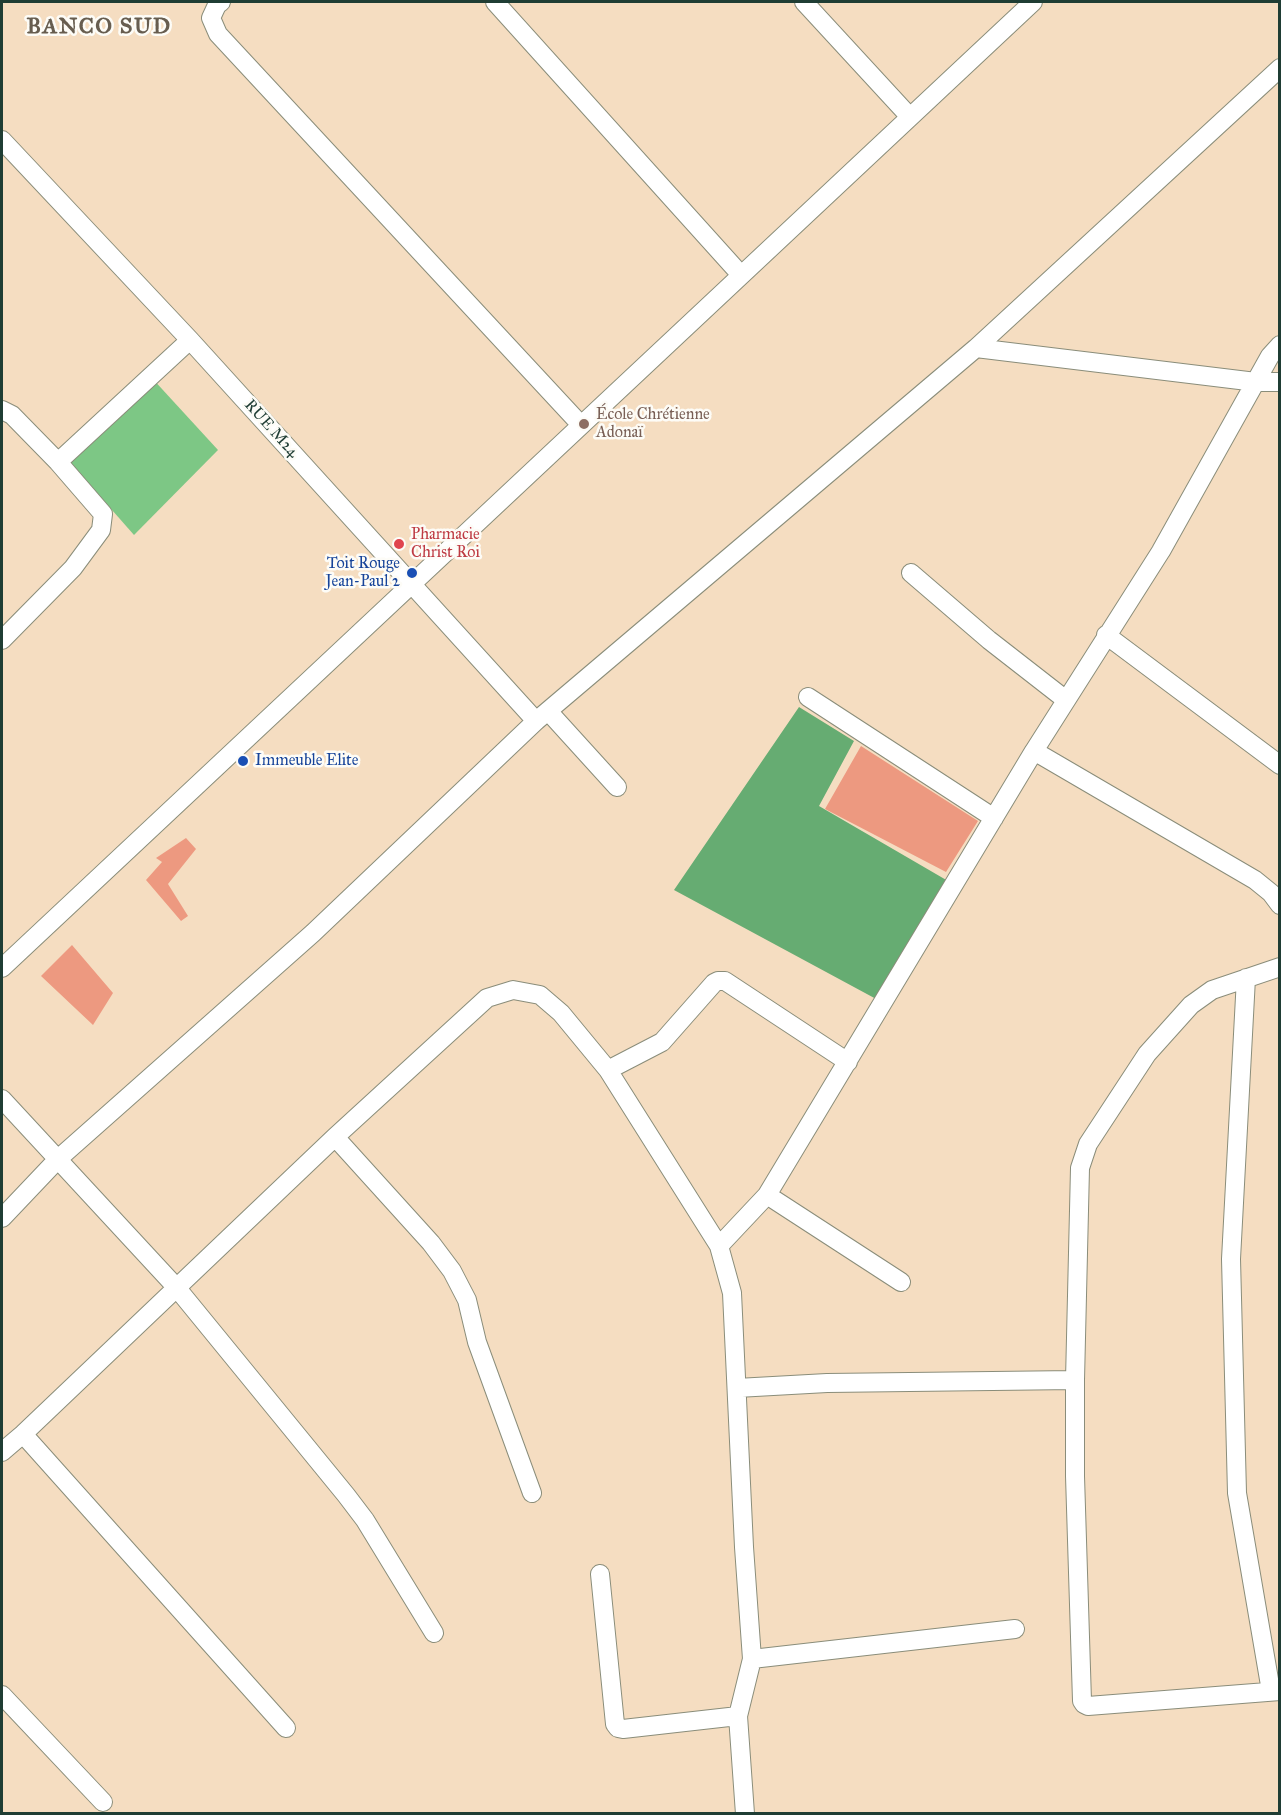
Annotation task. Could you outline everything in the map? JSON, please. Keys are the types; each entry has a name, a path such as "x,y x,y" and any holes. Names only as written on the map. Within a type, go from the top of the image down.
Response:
{"street":[{"path":"221,2 217,5 211,18 218,34 581,425"},
{"path":"495,2 741,275"},
{"path":"804,2 910,117"},
{"path":"2,968 1033,2"},
{"path":"2,1218 58,1159 312,933 542,716 976,348 1280,68"},
{"name":"RUE M24","path":"2,140 190,340 412,583 542,716 617,787"},
{"path":"58,462 190,340"},
{"path":"719,1246 767,1195 1034,751 1161,551 1270,356 1280,345"},
{"path":"976,348 1256,382 1280,382"},
{"path":"2,410 12,415 58,462 103,514 101,530 73,568 2,640"},
{"path":"911,573 989,640 1066,700"},
{"path":"1106,635 1280,765"},
{"path":"808,697 994,818"},
{"path":"1034,751 1255,880 1271,893 1280,905"},
{"path":"1246,978 1231,1259 1237,1493 1275,1691 1088,1706 1082,1701 1075,1476 1080,1168 1088,1144 1147,1054 1191,1005 1212,990 1246,978 1280,967"},
{"path":"608,1070 662,1042 718,981 725,981 848,1062"},
{"path":"2,1452 335,1137 487,998 513,990 540,995 561,1014 608,1070 719,1246 732,1293 744,1547 752,1659 738,1716 745,1814"},
{"path":"2,1099 176,1287 346,1495 365,1520 435,1633"},
{"path":"335,1137 431,1244 452,1271 466,1300 477,1342 532,1493"},
{"path":"767,1195 901,1282"},
{"path":"737,1388 826,1383 1075,1380"},
{"path":"23,1434 286,1728"},
{"path":"600,1574 615,1724 618,1728 738,1716"},
{"path":"752,1659 1015,1629"},
{"path":"2,1695 103,1802"}],"green space":[{"path":"151,377 218,450 134,535 68,460"},
{"path":"799,707 854,741 819,806 948,881 878,1000 674,890"}],"building":[{"path":"861,746 978,821 946,872 825,809"},
{"path":"186,838 196,849 168,884 188,916 181,921 146,880 162,862 156,858"},
{"path":"72,945 113,993 93,1025 41,976"}],"place":[{"name":"École Chrétienne Adonaï","path":"584,424"},
{"name":"Pharmacie Christ Roi","path":"399,544"},
{"name":"Toit Rouge Jean-Paul 2","path":"412,573"},
{"name":"Immeuble Elite","path":"243,761"}],"district":[{"name":"BANCO SUD","path":"99,28"}]}
